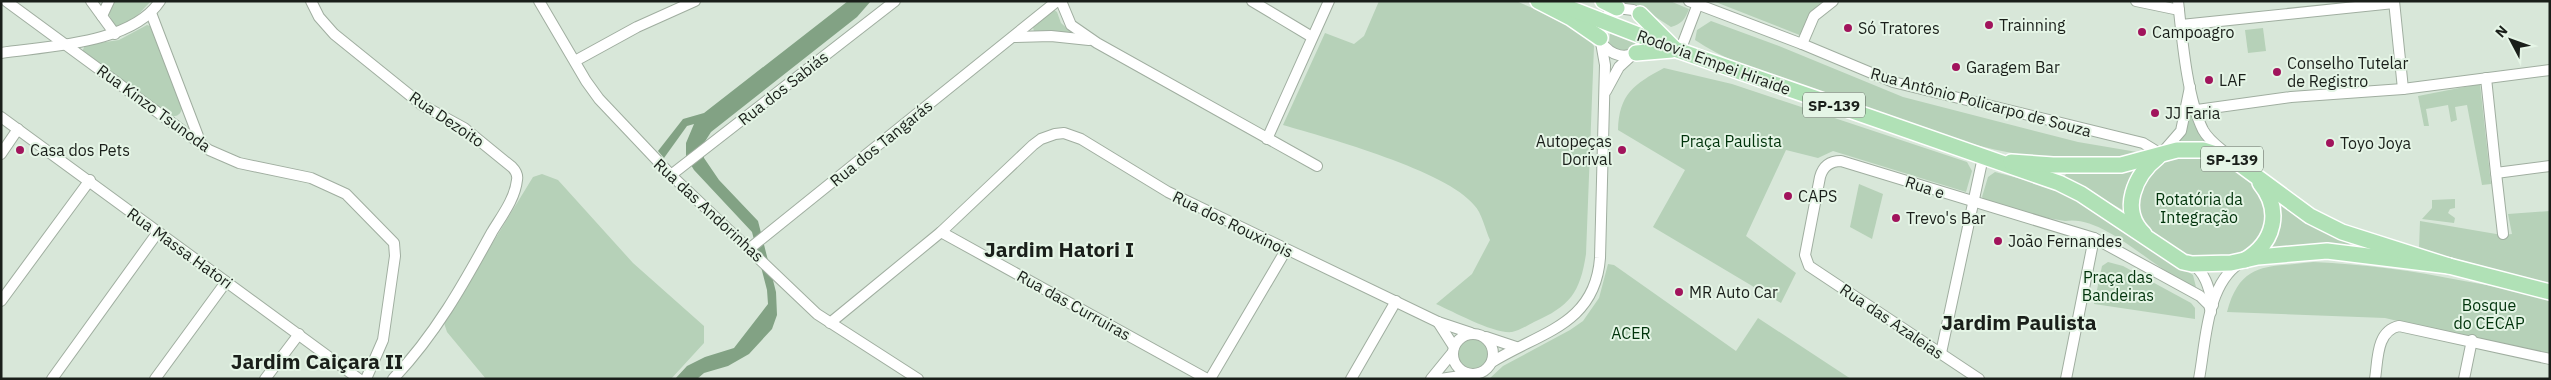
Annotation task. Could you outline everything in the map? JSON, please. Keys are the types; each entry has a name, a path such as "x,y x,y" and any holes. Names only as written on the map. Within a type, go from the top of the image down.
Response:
{"main road":[{"path":"1538,1 1571,18 1601,40"},
{"name":"Rodovia Empei Hiraide","path":"1551,1 1646,39 2069,188 2176,259 2192,264 2243,261 2258,257 2337,252 2448,266"},
{"path":"1603,1 1617,8"},
{"path":"1640,14 1678,50"},
{"path":"1634,54 1678,50"},
{"name":"Rodovia Empei Hiraide","path":"1988,159 2053,165 2121,165 2177,150 2198,149 2234,160 2310,216 2329,226 2448,266 2550,292"},
{"path":"2151,241 2136,224 2132,201 2138,178 2161,154"},
{"path":"2243,261 2252,256 2263,244 2270,229 2274,212 2266,190 2248,170"}],"street":[{"name":"Rua Kinzo Tsunoda","path":"6,1 201,145 239,163 311,178 336,188 352,199 394,243 395,256 382,340 366,379"},
{"path":"91,1 116,34"},
{"path":"102,16 109,1"},
{"path":"1,53 116,34 134,25 151,13 160,1"},
{"name":"Rua Dezoito","path":"311,1 319,17 334,34 422,105 464,128 512,166 517,173 517,180 510,201 452,305 418,352 393,379"},
{"name":"Rua das Andorinhas","path":"539,1 586,81 605,106 671,176 830,323 918,379"},
{"path":"575,61 637,27 696,1"},
{"name":"Rua dos Sabiás","path":"671,176 895,1"},
{"name":"Rua dos Tangarás","path":"749,249 1059,1 1071,25 1097,43 1317,166"},
{"path":"1252,1 1312,37"},
{"path":"1266,139 1329,1"},
{"path":"1802,44 1814,16 1833,1"},
{"path":"2136,1 2179,6 2190,87 2197,110 2207,136 2234,160"},
{"path":"1678,50 1695,2"},
{"name":"Rua Antônio Policarpo de Souza","path":"1695,2 1893,82 2142,143 2161,154"},
{"path":"2181,25 2394,2 2404,89"},
{"path":"1440,379 1474,374 1485,370 1492,362 1516,347 1572,318 1584,306 1594,290 1599,269 1601,244 1603,99 1605,65 1601,40 1603,21 1617,8 1629,8 1640,14 1647,23 1646,39 1614,74 1603,99"},
{"path":"151,13 201,145"},
{"name":"Rua dos Tangarás","path":"1014,37 1051,36 1083,39 1097,43"},
{"path":"1601,40 1614,54 1634,54"},
{"path":"2197,110 2292,97 2404,89 2550,70"},
{"path":"2486,78 2503,234"},
{"path":"2161,154 2181,131 2190,87"},
{"name":"Rua Massa Hatori","path":"1,117 90,180 359,379"},
{"path":"1,154 18,129"},
{"name":"Rua dos Rouxinois","path":"830,323 940,232 1033,145 1041,139 1064,133 1081,139 1158,187 1286,250 1438,322 1472,333"},
{"path":"1941,353 1972,202 1988,159"},
{"name":"Rua e","path":"1806,261 1805,255 1820,177 1825,166 1830,162 1841,161 1972,202"},
{"path":"2496,173 2550,166"},
{"path":"1,301 90,180"},
{"path":"1972,202 2094,238 2200,296 2212,308"},
{"path":"52,379 158,232"},
{"name":"Rua das Curruiras","path":"940,232 1209,379"},
{"path":"2066,379 2094,238"},
{"path":"1209,379 1286,250"},
{"name":"Rua das Azaleias","path":"1806,261 1809,266 1979,379"},
{"path":"2199,379 2212,308 2219,287 2227,274 2243,261"},
{"path":"2192,264 2207,282 2212,308"},
{"path":"155,379 226,282"},
{"path":"1351,379 1396,301"},
{"path":"1438,322 1454,350 1456,365 1461,370 1474,374"},
{"path":"2375,379 2381,340 2391,328 2403,325 2550,359"},
{"path":"1431,379 1461,338 1472,333 1516,347"},
{"path":"265,379 298,334"},
{"path":"1485,337 1493,348 1492,362"},
{"path":"2464,379 2472,340"}],"green space":[{"path":"115,1 151,1 134,19 116,28 108,13"},
{"path":"1379,1 1516,1 1579,28 1594,46 1584,267 1576,288 1565,304 1518,330 1504,332 1495,330 1436,304 1472,274 1490,240 1477,208 1460,192 1414,168 1385,157 1283,125 1325,33 1354,44 1364,36"},
{"path":"1614,1 1670,1 1689,9 1683,21 1671,27 1637,5"},
{"path":"1713,1 1824,1 1813,11 1802,36"},
{"path":"1054,10 1057,12 1061,23 1071,32 1069,35 1034,32 1033,27"},
{"path":"1711,21 1779,46 1903,97 2078,142 2143,153 2133,158 2065,159 2003,151 1942,136 1741,65 1695,40 1697,30"},
{"path":"147,25 150,26 182,106 180,113 176,116 172,116 82,52 85,45 119,40"},
{"path":"2263,28 2266,51 2248,53 2245,30"},
{"path":"1610,32 1636,42 1632,49 1621,53 1609,45"},
{"name":"Praça Paulista","path":"1664,68 1732,84 1967,162 1972,171 1966,192 1833,151 1818,158 1786,150 1746,236 1796,273 1781,303 1653,227 1685,170 1618,130 1621,107 1630,92 1644,79"},
{"path":"2480,84 2491,184 2482,185 2467,105 2455,107 2457,120 2451,122 2448,105 2426,109 2429,126 2424,126 2418,96"},
{"path":"2190,100 2218,150 2177,144"},
{"name":"Rotatória da Integração","path":"2183,156 2221,161 2251,179 2268,212 2262,234 2253,246 2240,256 2193,259 2155,238 2139,216 2138,195 2155,166 2166,159"},
{"path":"2141,169 2128,213 2064,177 2068,171 2110,172"},
{"path":"1995,172 2067,191 2193,275 2196,287 2165,271 2132,247 2097,227 2081,221 2065,221 1991,208 1982,197 1988,177"},
{"path":"542,174 558,180 633,263 704,326 704,343 671,379 486,379 447,332 444,323 451,311 533,177"},
{"path":"1859,184 1883,194 1872,239 1850,227"},
{"path":"2278,199 2347,240 2350,244 2347,248 2264,251 2277,227 2279,214"},
{"path":"2455,199 2455,208 2450,209 2448,213 2455,218 2454,223 2422,219 2432,208 2432,200"},
{"path":"2550,211 2550,284 2419,249 2420,221 2502,235 2512,234 2508,214"},
{"name":"Praça das Bandeiras","path":"2108,262 2123,266 2191,303 2195,308 2195,319 2094,304 2102,266"},
{"name":"Bosque do CECAP","path":"2313,262 2370,266 2426,274 2508,289 2550,301 2550,357 2385,318 2227,312 2233,295 2240,283 2248,275 2270,267"},
{"name":"ACER","path":"1608,264 1614,265 1736,351 1758,318 1851,379 1489,379 1503,366 1583,321 1599,298"},
{"path":"1473,339 1484,343 1488,354 1484,365 1473,369 1462,365 1458,354 1462,343"}],"shaded area":[{"path":"848,1 871,1 857,17 711,132 704,143 704,158 719,180 758,221 776,292 777,315 772,329 749,354 728,366 704,373 697,379 675,379 687,366 705,357 734,348 768,304 767,290 752,232 694,170 686,157 686,143 694,124 687,126 664,158 658,151 683,119 704,113"}],"place":[{"name":"Trainning","path":"1989,25"},
{"name":"Só Tratores","path":"1848,28"},
{"name":"Campoagro","path":"2142,32"},
{"name":"Garagem Bar","path":"1956,67"},
{"name":"Conselho Tutelar de Registro","path":"2277,72"},
{"name":"LAF","path":"2209,80"},
{"name":"JJ Faria","path":"2155,113"},
{"name":"Toyo Joya","path":"2330,143"},
{"name":"Casa dos Pets","path":"20,150"},
{"name":"Autopeças Dorival","path":"1622,150"},
{"name":"CAPS","path":"1788,196"},
{"name":"Trevo's Bar","path":"1896,218"},
{"name":"João Fernandes","path":"1998,241"},
{"name":"MR Auto Car","path":"1679,292"}],"district":[{"name":"Jardim Hatori I","path":"1059,249"},
{"name":"Jardim Paulista","path":"2019,322"},
{"name":"Jardim Caiçara II","path":"317,361"}]}
